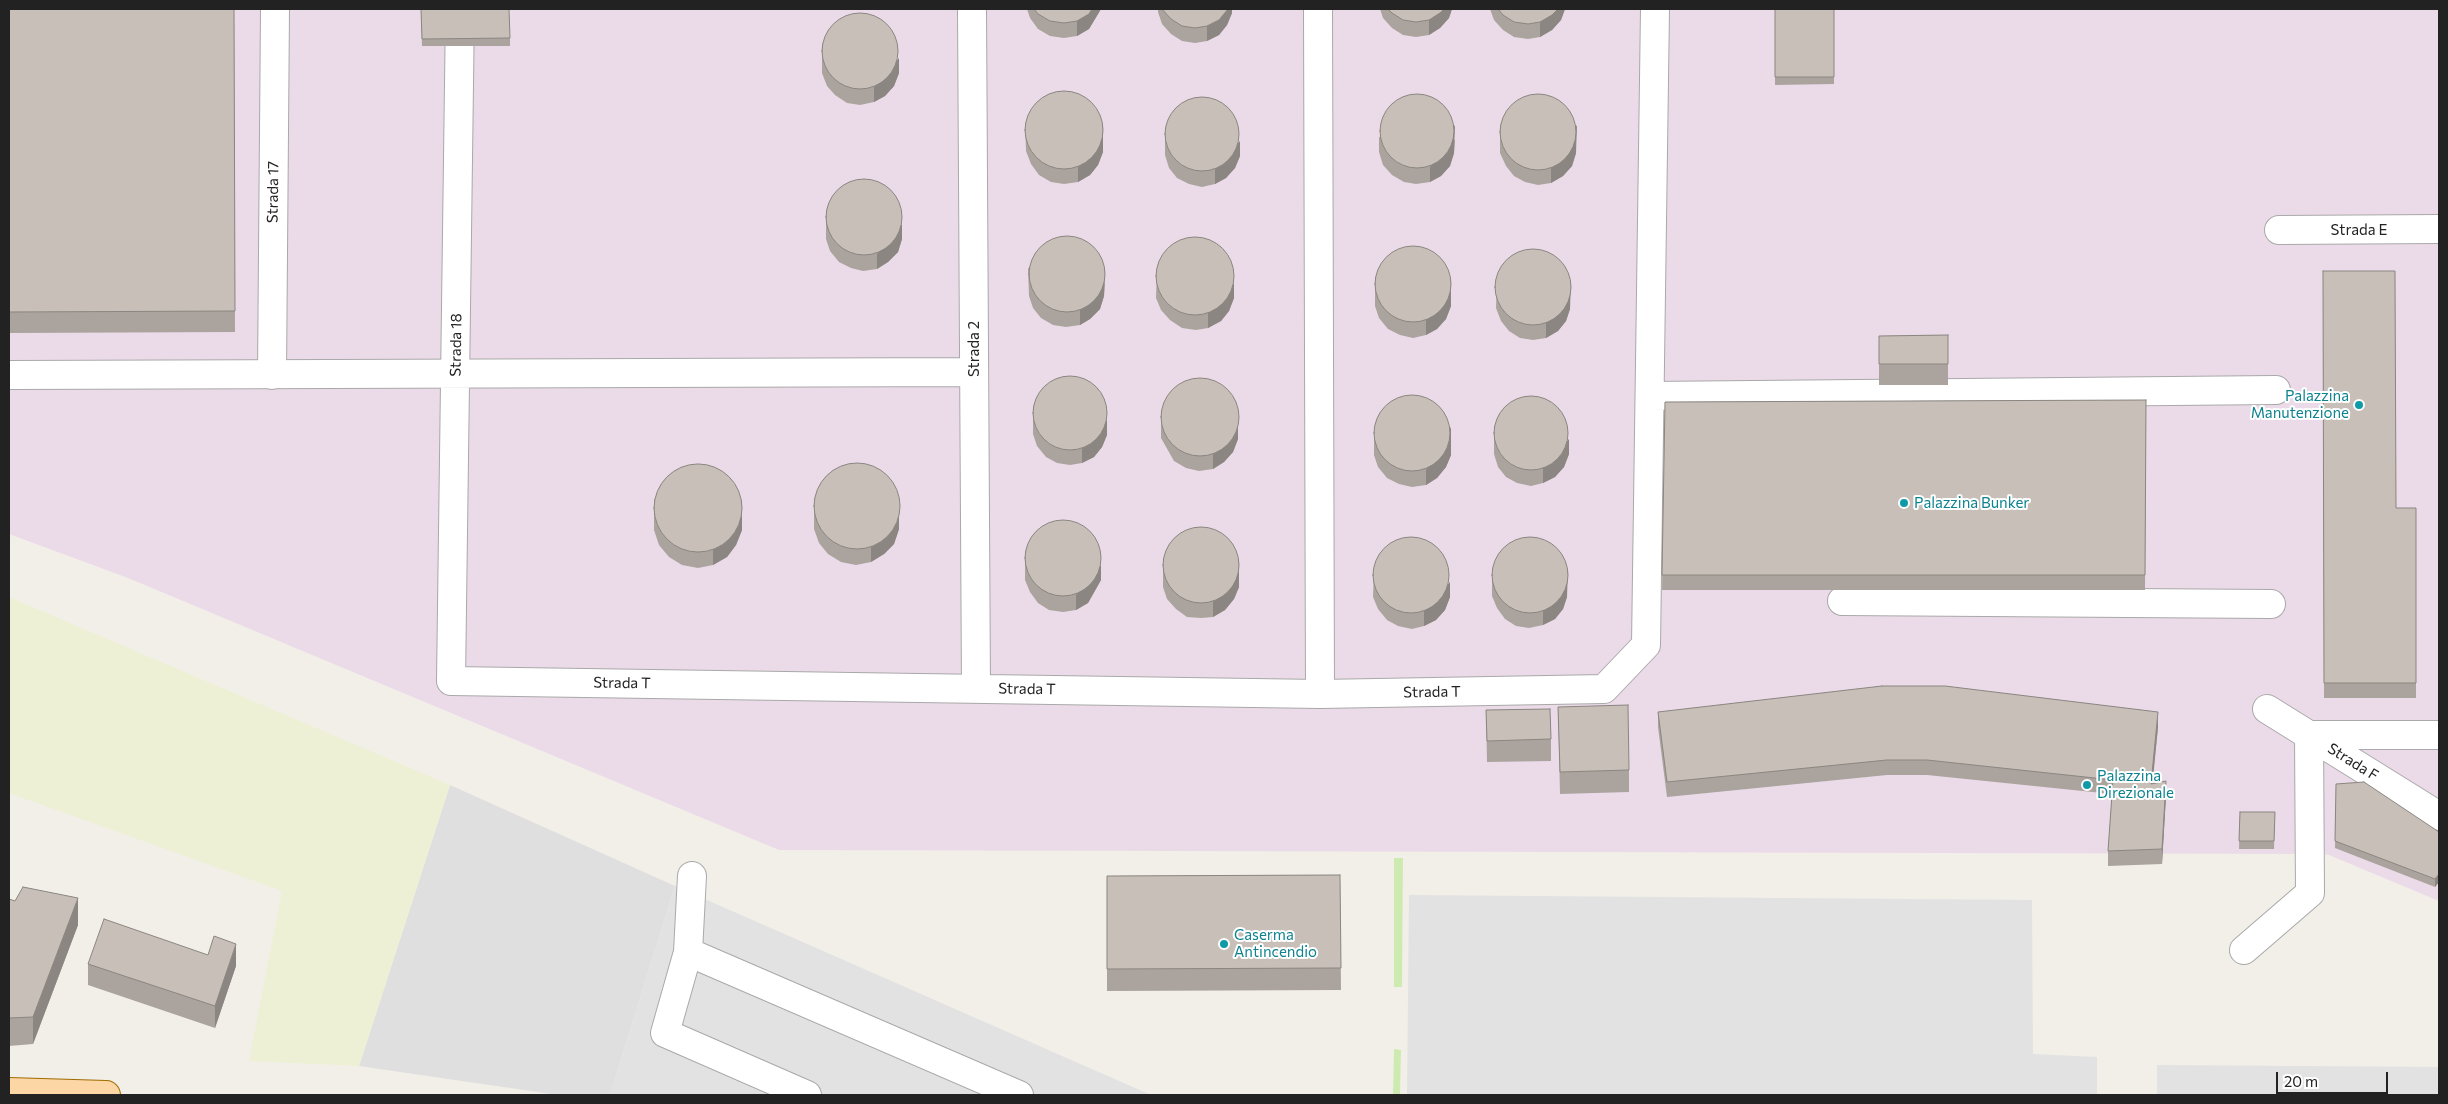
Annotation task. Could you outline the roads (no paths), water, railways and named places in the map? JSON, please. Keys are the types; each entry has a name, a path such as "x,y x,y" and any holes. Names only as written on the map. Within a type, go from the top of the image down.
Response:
{"main road":[{"path":"9,1092 106,1095"}],"lane":[{"name":"Strada 17","path":"272,375 275,9"},
{"name":"Strada 18","path":"451,681 460,9"},
{"name":"Strada 2","path":"972,9 976,689"},
{"path":"1318,9 1320,694"},
{"path":"1655,9 1650,396 2276,390"},
{"name":"Strada E","path":"2279,230 2439,229"},
{"path":"9,375 974,372"},
{"name":"Strada T","path":"451,681 1320,694 1604,689 1646,645 1650,396"},
{"path":"1842,601 2271,604"},
{"name":"Strada F","path":"2267,709 2439,816"},
{"path":"2244,950 2310,893 2310,735 2439,735"},
{"path":"692,876 688,952 665,1033 806,1095"},
{"path":"688,952 1019,1095"}],"place":[{"name":"Palazzina Manutenzione","path":"2359,405"},
{"name":"Palazzina Bunker","path":"1904,503"},
{"name":"Palazzina Direzionale","path":"2087,785"},
{"name":"Caserma Antincendio","path":"1224,944"}]}
